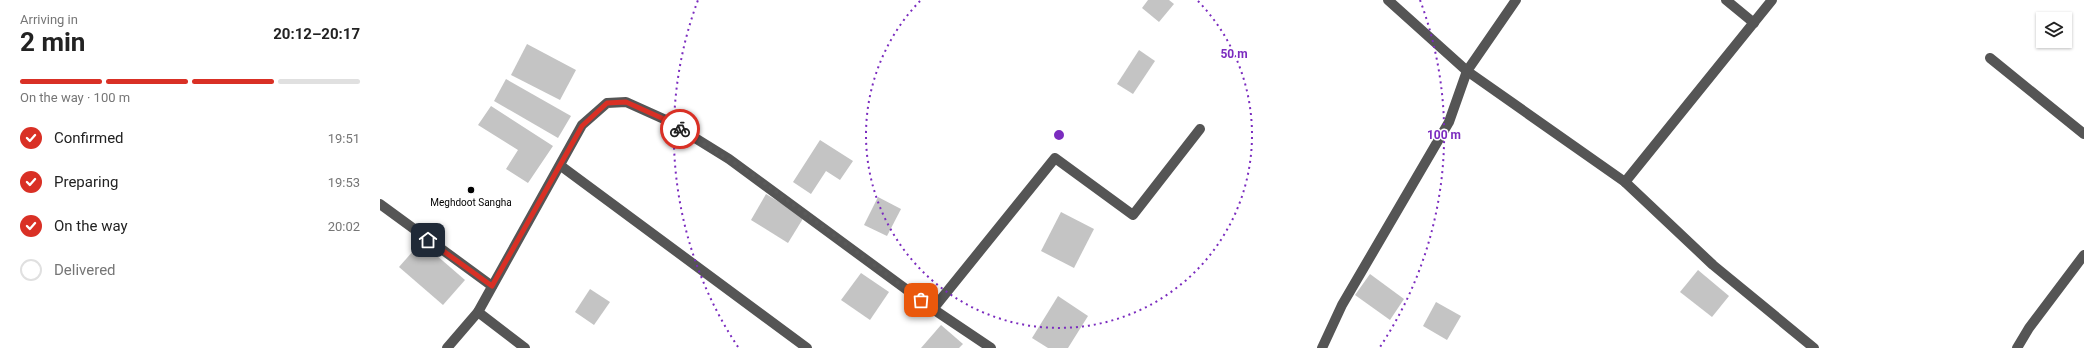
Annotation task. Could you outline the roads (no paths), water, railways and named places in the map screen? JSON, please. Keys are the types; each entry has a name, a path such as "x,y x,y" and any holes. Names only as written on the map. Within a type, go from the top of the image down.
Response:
{"street":[{"path":"1388,0 1467,71 1625,182 1714,265 1814,348"},
{"path":"1322,348 1342,306 1450,122 1467,71 1516,0"},
{"path":"1726,0 1754,22"},
{"path":"1625,182 1772,0"},
{"path":"1990,58 2084,134"},
{"path":"447,348 478,312 582,126 607,103 626,102 666,120 752,174 933,309 991,348"},
{"path":"933,309 1055,158 1133,215 1200,129"},
{"path":"561,166 807,348"},
{"path":"380,204 492,286"},
{"path":"2017,348 2029,328 2084,255"},
{"path":"478,312 525,348"}],"place":[{"name":"Meghdoot Sangha","path":"471,190"}]}
